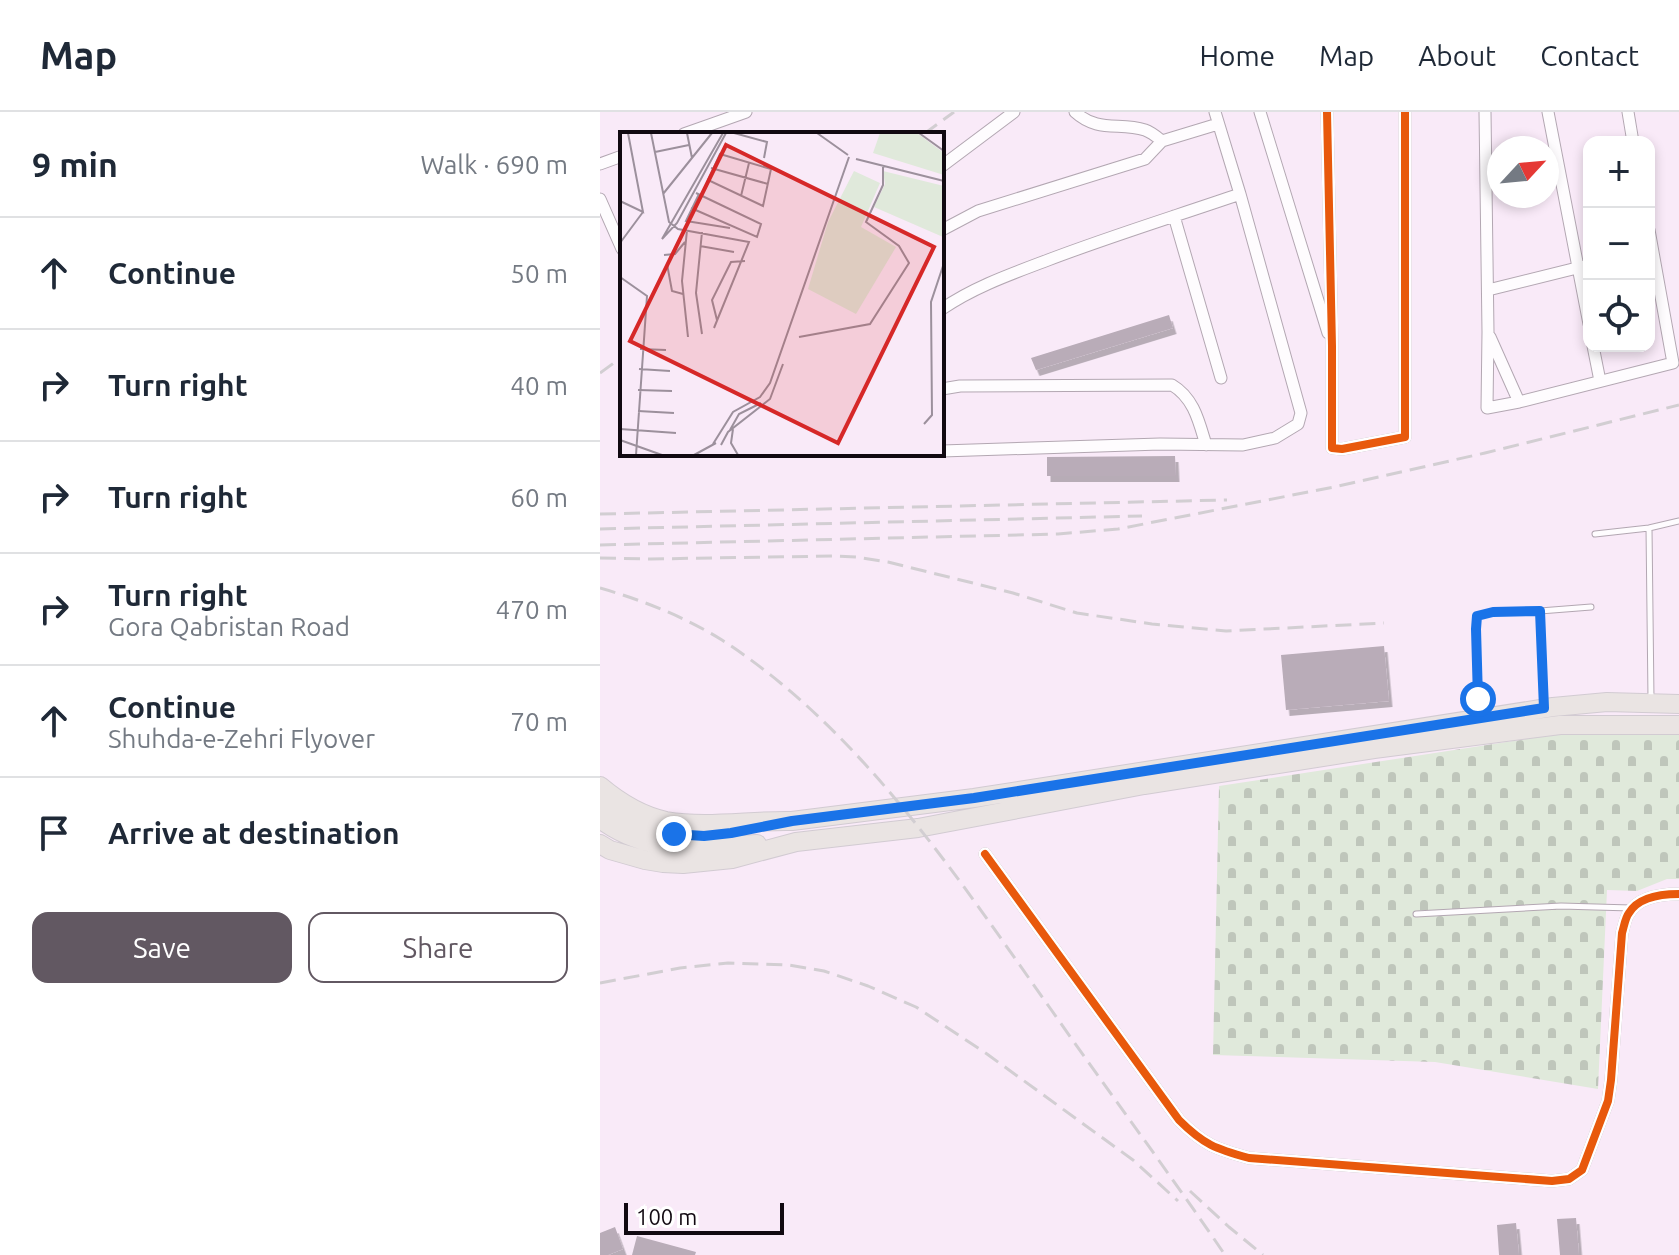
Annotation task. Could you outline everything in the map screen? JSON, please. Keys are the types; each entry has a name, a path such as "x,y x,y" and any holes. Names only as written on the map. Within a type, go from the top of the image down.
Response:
{"main road":[{"path":"600,786 633,809 667,821 792,821 974,798 1544,708 1607,702 1679,704"},
{"path":"600,844 645,860 683,864 732,859 796,842 918,828 1144,785 1374,749 1560,725 1679,725"},
{"path":"600,802 630,823 657,832 796,842"},
{"path":"600,819 632,838 658,845 697,848 792,821"}],"street":[{"path":"690,132 746,112"},
{"path":"944,164 1014,112"},
{"path":"1075,112 1096,125 1147,131 1162,141"},
{"path":"1260,112 1332,346"},
{"path":"1327,112 1332,448 1350,449 1405,437 1405,112"},
{"path":"1485,112 1487,408 1673,363 1655,271"},
{"path":"1548,112 1583,262"},
{"path":"1628,112 1632,136"},
{"path":"944,229 978,211 1145,159 1162,141 1216,118 1301,413 1298,424 1275,438 1243,445 1160,444 944,451"},
{"path":"600,164 620,157"},
{"path":"944,308 994,281 1091,244 1240,194"},
{"path":"600,199 620,244"},
{"path":"1174,216 1221,378"},
{"path":"1488,290 1583,266"},
{"path":"1488,332 1519,402"},
{"path":"1594,352 1600,381"},
{"path":"944,389 960,386 1172,385 1190,401 1206,445"},
{"path":"985,854 1179,1120 1198,1139 1220,1150 1249,1158 1552,1181 1569,1179 1582,1170 1608,1101 1622,933 1629,913 1640,902 1660,894 1679,894"}],"lane":[{"path":"1595,534 1679,521"},
{"path":"1649,528 1651,703"},
{"path":"1478,699 1477,616 1493,612 1591,607"},
{"path":"1540,611 1544,708"},
{"path":"1416,914 1561,906 1633,909"}],"green space":[{"path":"1559,734 1679,734 1679,879 1667,879 1637,891 1607,890 1598,1089 1435,1062 1213,1055 1219,786"}],"building":[{"path":"1169,315 1173,328 1036,370 1031,358"},
{"path":"1175,456 1176,476 1047,476 1047,457"},
{"path":"1384,646 1389,701 1286,710 1281,655"},
{"path":"1576,1218 1579,1255 1560,1255 1557,1219"},
{"path":"1516,1223 1519,1255 1499,1255 1497,1225"},
{"path":"615,1227 623,1249 600,1255 600,1233"},
{"path":"637,1236 696,1252 695,1255 632,1255"}],"railway":[{"path":"927,132 954,112"},
{"path":"600,373 620,358"},
{"path":"600,545 1058,534 1118,529 1334,487 1679,405"},
{"path":"600,514 1227,500"},
{"path":"600,529 1142,516"},
{"path":"600,558 856,557 1013,593 1077,613 1152,624 1226,631 1384,623"},
{"path":"600,588 663,610 722,640 772,676 819,717 862,761 903,808 978,907 1225,1255"},
{"path":"600,983 680,968 728,963 789,965 824,971 868,986 916,1007 987,1054 1133,1160 1178,1201"},
{"path":"1190,1191 1263,1255"}],"cycle path":[{"path":"1327,112 1332,448 1342,449 1405,437 1405,112"},
{"path":"985,854 1179,1120 1203,1141 1249,1158 1552,1181 1569,1179 1582,1170 1608,1101 1622,933 1626,917 1633,907 1645,900 1679,894"}],"route":[{"path":"674,834 704,836 731,833 792,821 974,798 1544,708 1540,611 1493,612 1477,616 1478,699"}]}
